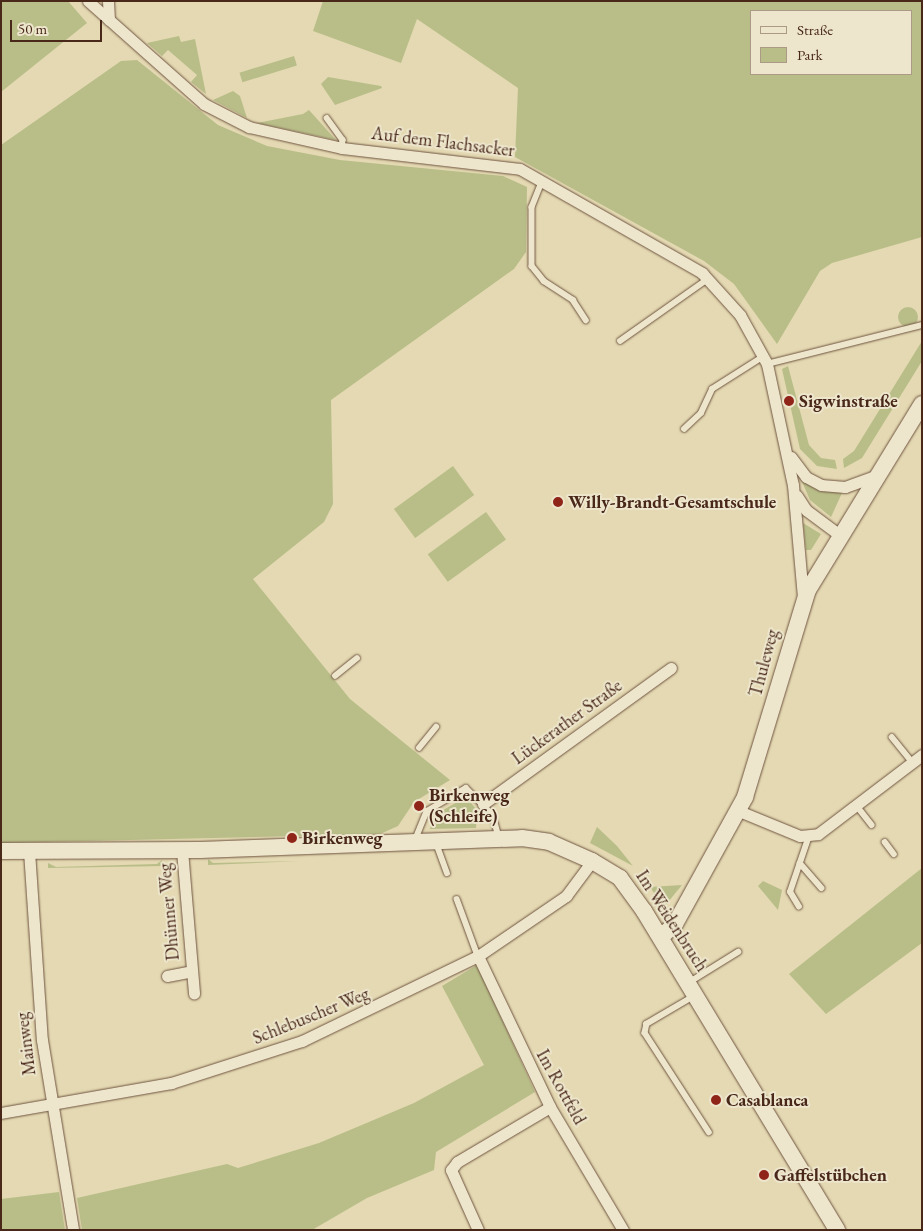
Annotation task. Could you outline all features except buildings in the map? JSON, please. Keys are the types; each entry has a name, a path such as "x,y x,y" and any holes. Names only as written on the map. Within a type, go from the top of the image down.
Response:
{"street":[{"name":"Auf dem Flachsacker","path":"88,1 186,89 226,117 270,135 342,148 497,163 542,180 683,259 708,279 740,315 766,360 788,452 793,485 803,600"},
{"path":"108,1 109,20"},
{"name":"Thuleweg","path":"661,938 675,924 739,811 756,770 803,600 840,536 922,404"},
{"name":"Auf dem Flachsacker","path":"788,452 806,477 821,485 845,487 880,474"},
{"name":"Auf dem Flachsacker","path":"793,485 806,510 840,536"},
{"name":"Lückerather Straße","path":"483,804 671,668"},
{"path":"739,811 809,836 826,830 917,758"},
{"path":"1,851 182,850 499,838"},
{"name":"Im Weidenbruch","path":"499,838 539,840 592,861 620,878 661,938 837,1230"},
{"name":"Dhünner Weg","path":"182,850 194,994"},
{"name":"Mainweg","path":"29,851 34,956 52,1106 73,1230"},
{"name":"Schlebuscher Weg","path":"1,1113 52,1106 171,1083 302,1041 478,956 566,896 592,861"},
{"name":"Im Rottfeld","path":"478,956 550,1107 623,1230"},
{"name":"Dhünner Weg","path":"167,976 192,971"},
{"path":"478,1230 450,1170 457,1162 550,1107"}],"lane":[{"path":"327,118 343,140 342,148"},
{"path":"542,180 532,207 532,266 544,281 573,300 586,320"},
{"path":"620,341 708,279"},
{"path":"684,429 701,413 712,389 766,360 922,325"},
{"path":"335,676 357,658"},
{"path":"419,748 436,727"},
{"path":"892,737 917,758"},
{"path":"415,842 427,811 466,788 483,804 497,823 499,838"},
{"path":"857,806 872,825"},
{"path":"799,907 790,892 809,836"},
{"path":"436,841 447,873"},
{"path":"885,842 894,854"},
{"path":"800,863 822,888"},
{"path":"457,899 478,956"},
{"path":"692,989 738,952"},
{"name":"Im Weidenbruch","path":"692,989 647,1024 645,1033 709,1132"}],"green space":[{"path":"1,1 68,1 87,23 1,92"},
{"path":"323,1 922,1 922,237 832,263 820,271 777,344 734,284 704,261 515,157 518,88 417,19 401,63 313,31"},
{"path":"179,36 181,42 195,39 206,94 191,82 197,75 168,50 162,56 147,43"},
{"path":"294,56 297,66 242,82 239,73"},
{"path":"137,60 218,125 267,146 340,160 503,176 527,187 526,252 514,269 331,400 333,504 324,522 253,579 350,699 450,780 414,802 398,826 380,834 1,843 1,145 121,61"},
{"path":"328,77 381,86 382,88 335,105 321,84"},
{"path":"233,91 240,96 247,118 213,100"},
{"path":"309,110 336,140 257,123 303,114"},
{"path":"908,307 915,310 918,317 915,324 908,327 901,324 898,317 901,310"},
{"path":"922,341 922,361 862,458 844,468 843,459 854,451"},
{"path":"788,366 809,445 821,458 835,460 837,469 817,466 800,449 782,369"},
{"path":"453,466 474,495 415,538 394,509"},
{"path":"800,477 821,490 842,493 831,517 810,500"},
{"path":"486,512 506,540 448,582 428,554"},
{"path":"803,523 821,534 811,550 806,550"},
{"path":"457,802 471,803 477,810 476,828 430,829 433,816"},
{"path":"597,827 617,846 633,866 590,843"},
{"path":"208,859 213,863 300,861 208,865"},
{"path":"162,860 163,866 48,868 48,863 56,867 157,864"},
{"path":"922,868 922,943 826,1014 789,974"},
{"path":"763,881 782,890 778,910 758,886"},
{"path":"647,883 650,887 682,885 664,907"},
{"path":"477,965 535,1092 436,1152 434,1170 367,1198 312,1230 82,1230 77,1198 227,1164 238,1168 319,1143 414,1103 484,1065 442,986"},
{"path":"59,1192 65,1230 1,1230 1,1199"}],"place":[{"name":"Sigwinstraße","path":"789,401"},
{"name":"Willy-Brandt-Gesamtschule","path":"558,502"},
{"name":"Birkenweg (Schleife)","path":"419,806"},
{"name":"Birkenweg","path":"292,838"},
{"name":"Casablanca","path":"716,1100"},
{"name":"Gaffelstübchen","path":"764,1175"}]}
